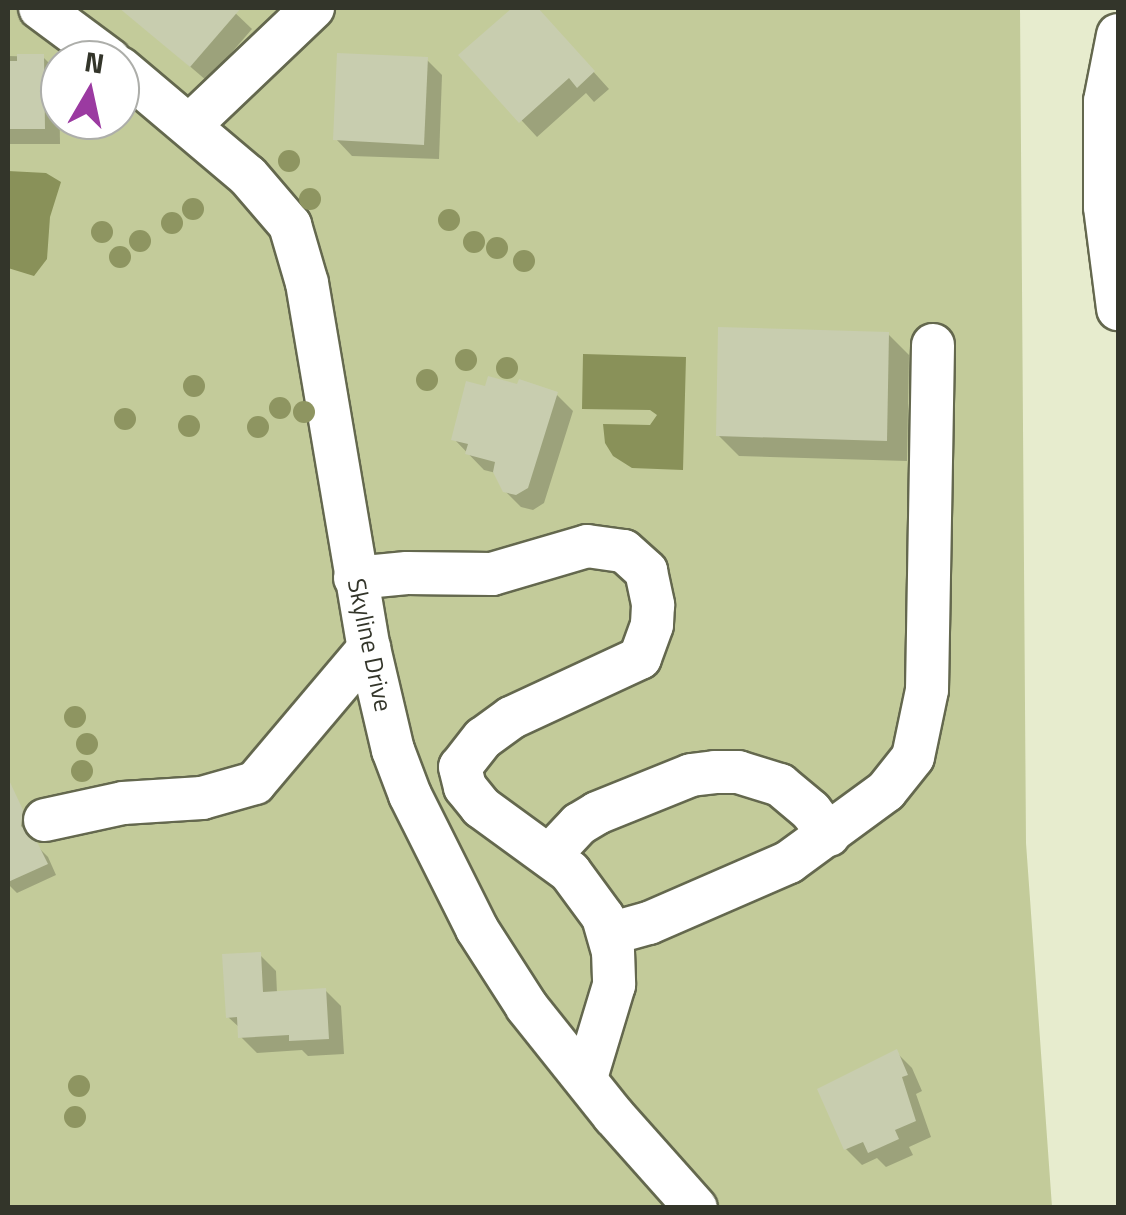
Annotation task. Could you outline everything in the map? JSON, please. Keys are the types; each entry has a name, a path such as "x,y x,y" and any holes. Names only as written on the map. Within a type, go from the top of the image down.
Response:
{"street":[{"path":"40,8 83,40"},
{"path":"190,126 313,8"},
{"path":"1118,36 1105,101 1104,190 1118,309"},
{"name":"Skyline Drive","path":"140,85 248,176 290,225 307,282 368,648 393,750 434,848 477,929 527,1007 696,1208"},
{"path":"608,934 649,923 758,877 829,835 901,776 921,738 927,690 933,344"},
{"path":"355,578 408,573 492,574 587,546 624,550 641,563 650,581 654,604 651,636 640,658 511,718 470,750 460,767 464,787 481,807 584,888 608,934 614,985 586,1078"},
{"path":"45,820 123,803 202,798 255,784 368,648"},
{"path":"548,856 579,824 597,813 691,775 715,772 738,772 780,785 811,811 829,835"}],"shaded area":[{"path":"8,8 1020,8 1026,843 1052,1207 8,1207"},
{"path":"8,171 46,173 61,182 50,217 47,259 34,276 8,268"},
{"path":"583,354 686,357 683,470 632,468 613,456 605,443 603,424 650,425 657,415 650,410 582,409"}],"building":[{"path":"119,8 241,8 190,67"},
{"path":"512,8 538,8 595,71 577,88 569,78 519,123 458,55"},
{"path":"337,53 428,57 424,145 333,140"},
{"path":"17,54 40,54 40,129 8,129 8,61 17,61"},
{"path":"718,327 889,332 887,441 716,436"},
{"path":"488,376 517,384 519,379 558,392 528,488 516,495 503,492 493,472 495,462 465,454 468,444 451,440 466,381 485,386"},
{"path":"8,778 23,810 21,826 38,844 48,864 8,882"},
{"path":"261,952 263,992 326,988 329,1039 289,1041 289,1035 238,1038 237,1017 226,1018 222,954"},
{"path":"897,1049 908,1075 902,1077 916,1121 895,1130 899,1139 868,1153 863,1142 844,1150 817,1089"}]}
